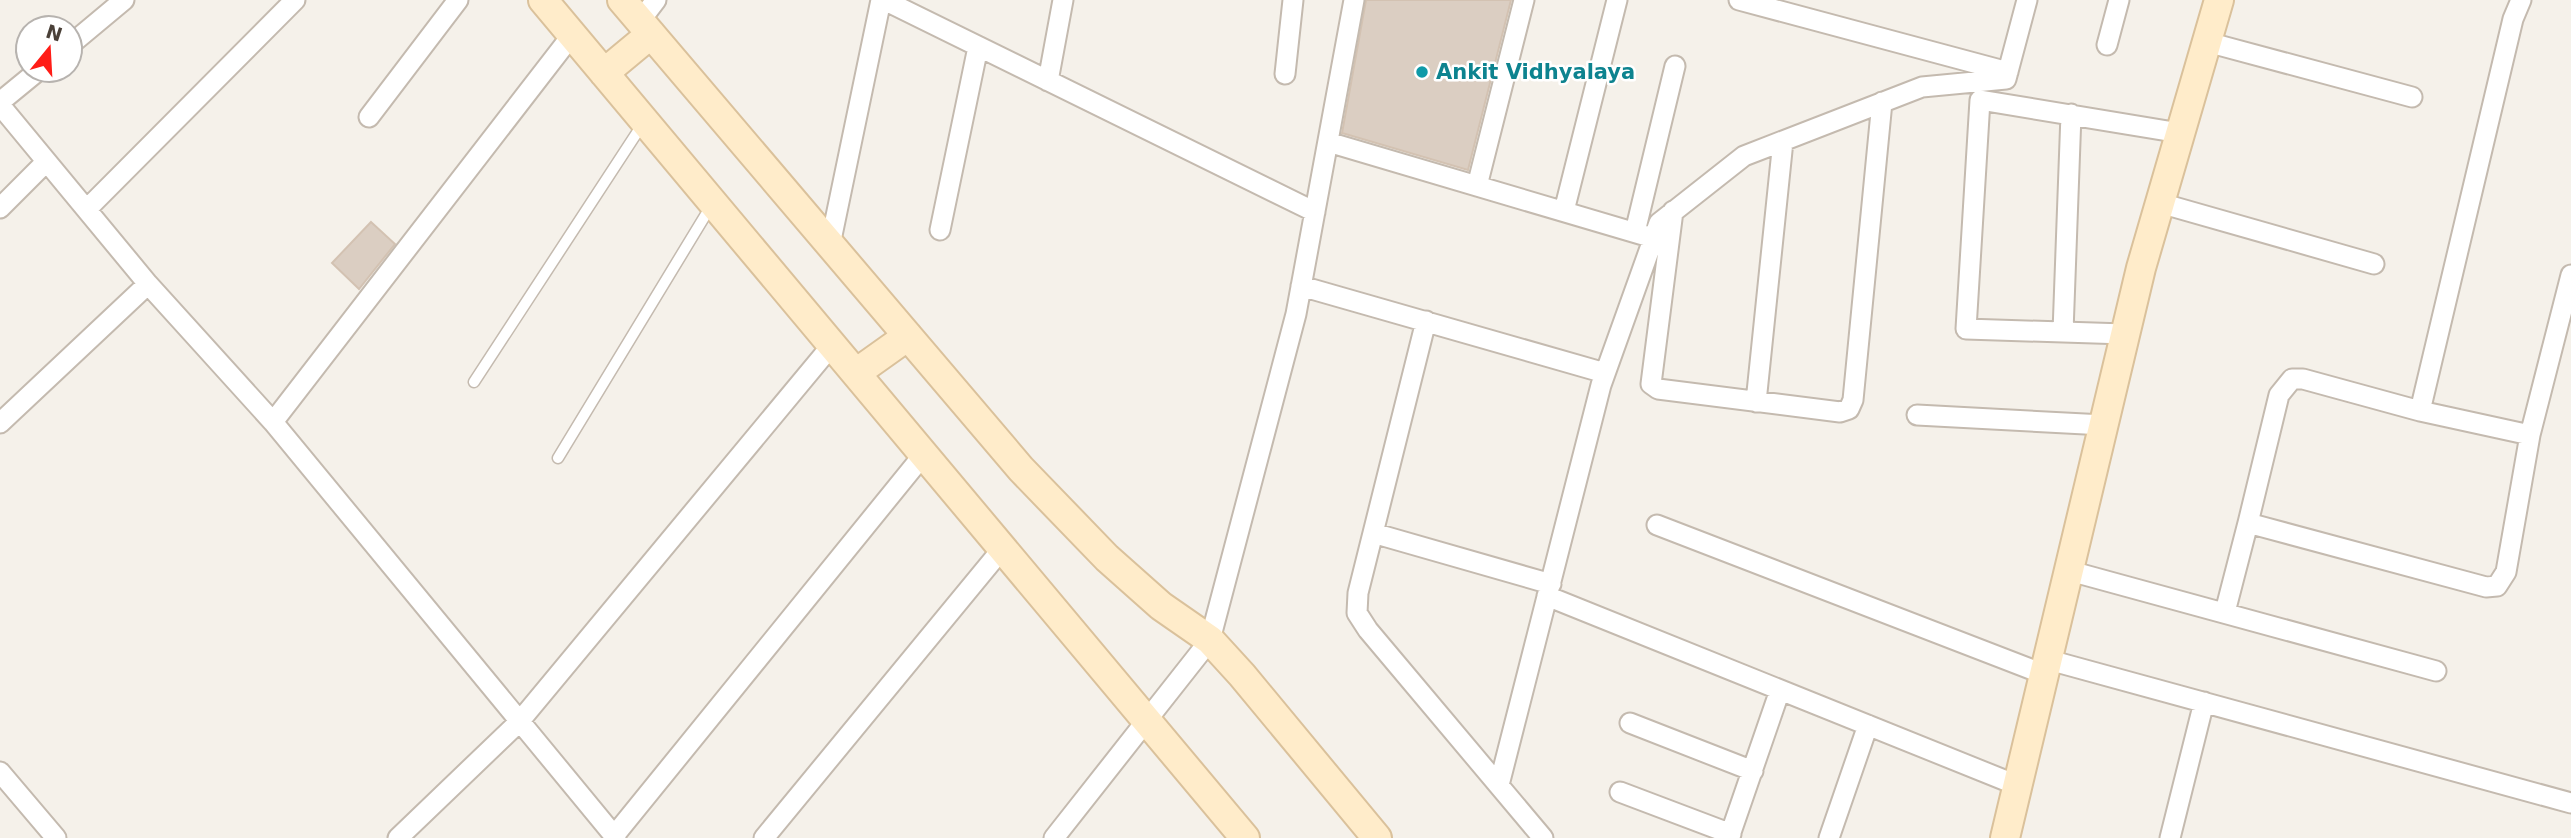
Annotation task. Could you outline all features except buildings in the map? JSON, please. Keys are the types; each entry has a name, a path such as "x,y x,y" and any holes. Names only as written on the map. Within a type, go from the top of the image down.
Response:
{"street":[{"path":"84,33 124,0"},
{"path":"88,208 295,0"},
{"path":"369,117 458,0"},
{"path":"543,0 1147,719 1238,835"},
{"path":"830,244 883,0 1315,212"},
{"path":"1048,81 1063,0"},
{"path":"1285,74 1293,0"},
{"path":"1054,838 1210,640 1301,286 1354,0"},
{"path":"1477,186 1524,0"},
{"path":"1564,211 1617,0"},
{"path":"1740,0 1795,7 2008,72"},
{"path":"1644,235 1744,156 1922,87 2006,79 2027,0"},
{"path":"2107,45 2119,0"},
{"path":"2420,411 2513,19 2522,0"},
{"path":"2005,838 2048,667 2125,334 2207,41 2212,2"},
{"path":"604,73 643,14 830,244 1021,468 1107,558 1161,606 1210,640 1377,838"},
{"path":"273,422 572,36"},
{"path":"2207,41 2412,97"},
{"path":"940,230 978,47"},
{"path":"1499,785 1605,373 1644,235 1675,66"},
{"path":"23,84 0,104 148,284 273,422 615,837 924,454"},
{"path":"2125,334 1966,329 1980,100 2180,133"},
{"path":"1673,211 1651,384 1658,389 1756,402 1840,412 1849,409 1853,400 1882,102"},
{"path":"2063,332 2071,114"},
{"path":"1756,402 1783,141"},
{"path":"1328,142 1644,235"},
{"path":"0,208 46,162"},
{"path":"2160,203 2374,264"},
{"path":"2248,523 2486,587 2497,586 2506,572 2530,435 2571,275"},
{"path":"0,423 148,284"},
{"path":"1301,286 1605,373"},
{"path":"1426,321 1358,593 1357,612 1368,630 1543,838"},
{"path":"856,373 908,336"},
{"path":"398,838 519,722 832,345"},
{"path":"2225,612 2279,395 2292,379 2303,379 2420,411 2530,435"},
{"path":"1917,415 2104,425"},
{"path":"1657,525 2048,667 2204,702 2571,803"},
{"path":"1373,533 1549,590 1780,690 2018,786"},
{"path":"764,838 1002,549"},
{"path":"2070,571 2436,671"},
{"path":"1620,792 1730,836 1780,690"},
{"path":"2170,838 2204,702"},
{"path":"1630,723 1752,771"},
{"path":"1829,838 1868,725"},
{"path":"0,772 56,838"}],"lane":[{"path":"474,382 644,121"},
{"path":"558,458 713,202"}],"place":[{"name":"Ankit Vidhyalaya","path":"1422,72"}]}
